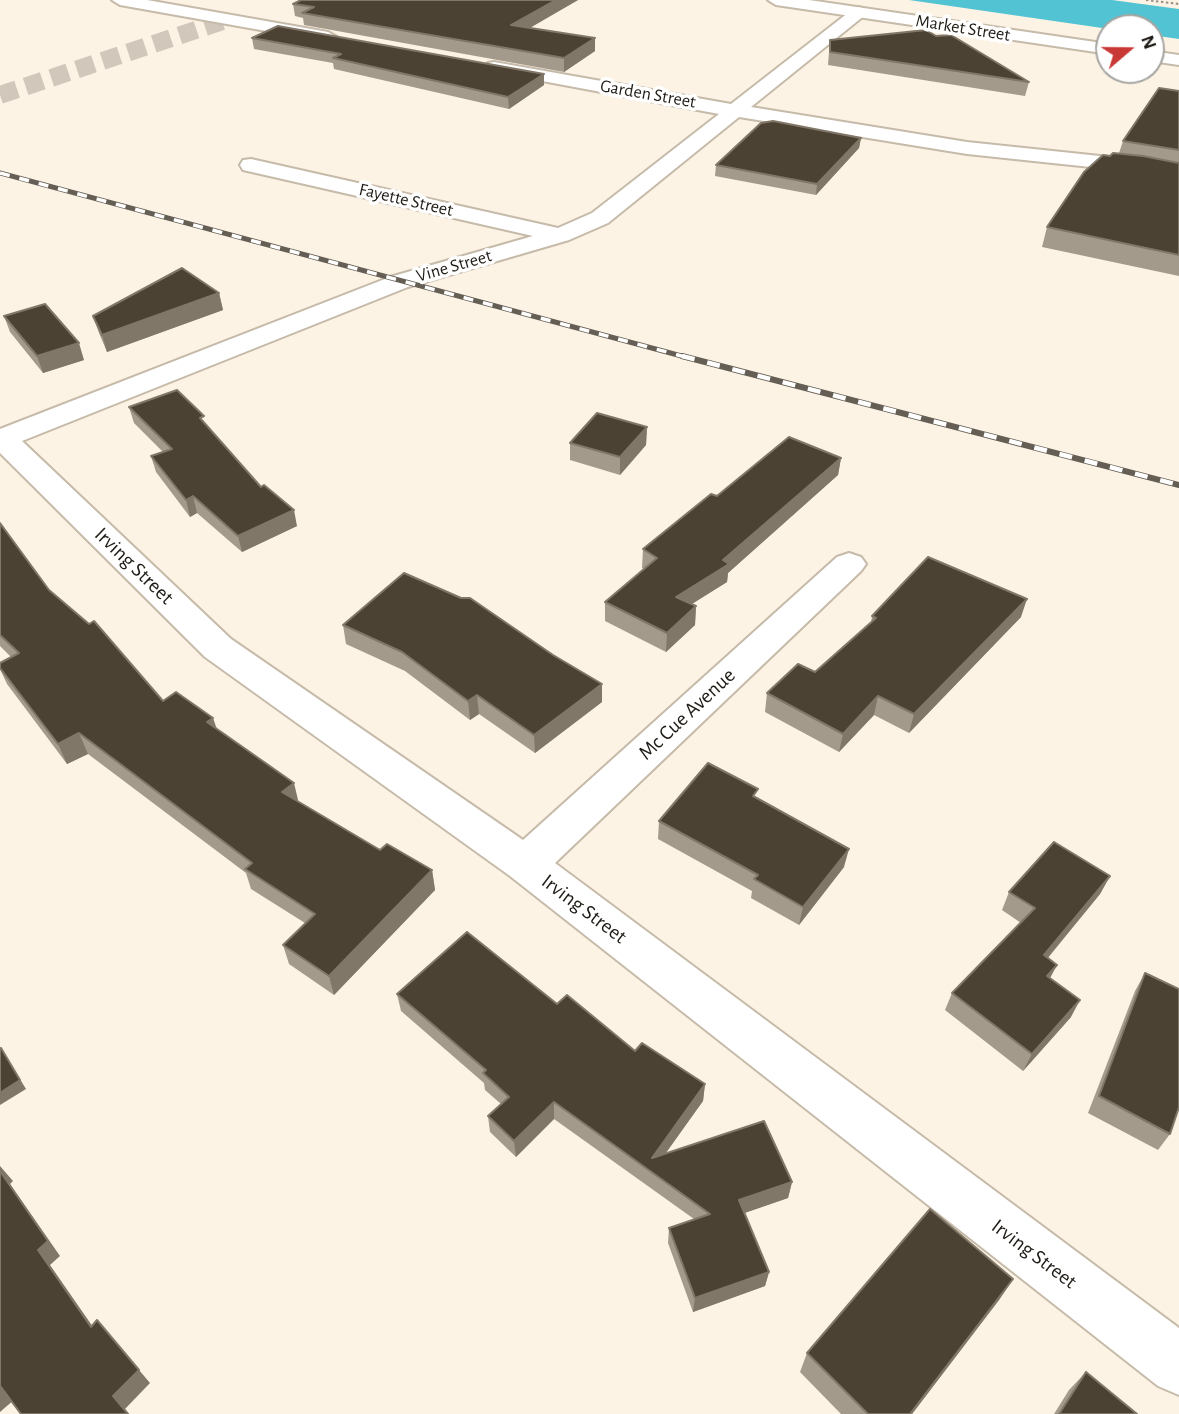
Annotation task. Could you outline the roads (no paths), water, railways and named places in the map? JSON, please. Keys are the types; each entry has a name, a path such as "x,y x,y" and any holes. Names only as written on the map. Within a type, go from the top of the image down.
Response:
{"street":[{"path":"120,0 352,41"},
{"name":"Market Street","path":"776,0 1095,47"},
{"path":"229,19 251,9"},
{"name":"Vine Street","path":"1,438 399,282 561,235 600,218 859,12"},
{"name":"Garden Street","path":"476,64 737,111 967,148 1138,166 1179,174"},
{"name":"Fayette Street","path":"251,165 561,235"},
{"name":"Irving Street","path":"1,438 218,648 525,864 1179,1365"},
{"name":"Mc Cue Avenue","path":"525,864 849,564"}],"water":[{"path":"909,0 1112,0 1179,9 1179,39 1165,37 1165,14 1095,14 1095,27"}],"tunnel":[{"path":"0,95 229,19"}],"railway":[{"path":"0,173 689,358"},
{"path":"682,356 1179,485"}]}
